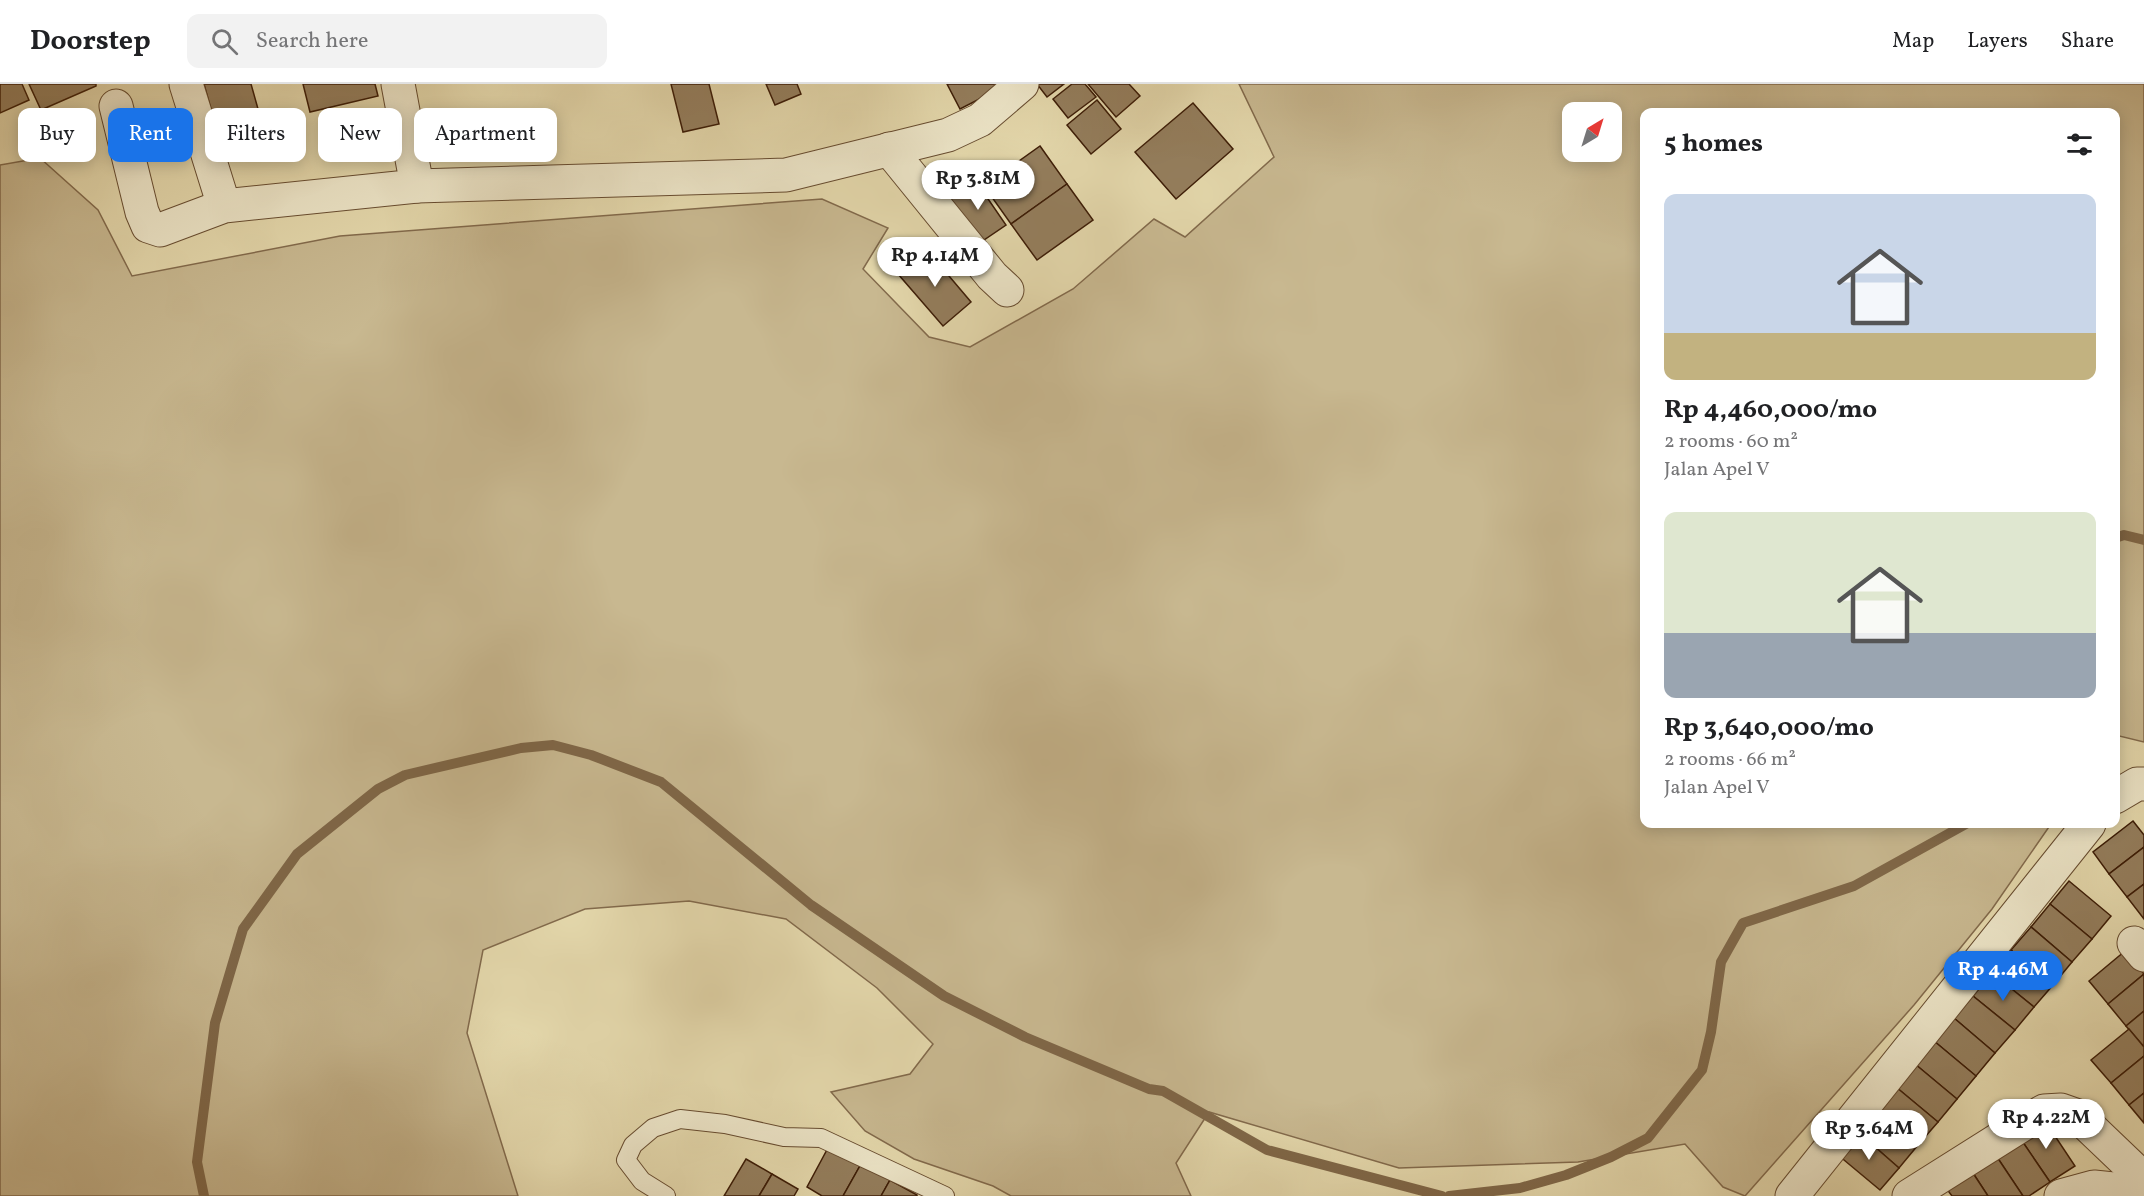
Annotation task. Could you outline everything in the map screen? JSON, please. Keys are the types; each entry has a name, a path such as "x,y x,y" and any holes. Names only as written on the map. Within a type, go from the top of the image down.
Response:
{"street":[{"path":"186,84 224,206"},
{"path":"398,84 417,186"},
{"path":"116,106 142,212 148,226 160,230 224,206 417,186 786,175 948,135 980,120 1022,84"},
{"path":"889,149 992,276 1007,290"},
{"path":"2120,793 2137,784 2144,784"},
{"path":"1792,1196 2086,828"},
{"path":"1909,1196 2044,1111 2061,1110 2078,1116 2142,1189"},
{"path":"2061,1196 2094,1187 2142,1189"}],"lane":[{"path":"666,1196 642,1181 626,1161 633,1145 653,1128 680,1119 725,1124 784,1137 821,1138 945,1196"}],"shaded area":[{"path":"1239,84 2144,84 2144,742 2120,736 2120,108 1640,108 1640,828 2048,828 1992,909 1914,1005 1745,1196 1723,1187 1685,1144 1578,1162 1399,1168 1209,1112 1176,1163 1191,1196 1011,1196 993,1186 914,1159 865,1131 831,1092 910,1074 933,1044 877,988 786,919 689,901 585,909 483,950 467,1033 518,1196 0,1196 0,165 18,162 44,162 98,210 132,276 340,236 822,199 888,228 863,269 929,337 970,347 1073,289 1154,219 1185,237 1274,157"}],"building":[{"path":"0,84 22,84 29,100 0,113"},
{"path":"29,84 96,84 96,86 46,108 40,108"},
{"path":"204,84 251,84 258,108 211,108"},
{"path":"303,84 375,84 378,96 318,108 318,110 310,112"},
{"path":"671,84 709,84 719,124 683,132"},
{"path":"766,84 797,84 801,94 775,105"},
{"path":"947,84 996,84 999,89 960,109"},
{"path":"1037,84 1064,84 1047,97"},
{"path":"1072,84 1085,84 1096,97 1068,118 1053,99"},
{"path":"1088,84 1129,84 1140,96 1116,117"},
{"path":"1097,100 1121,129 1091,154 1067,125"},
{"path":"1193,103 1233,149 1176,199 1135,152"},
{"path":"1040,146 1067,184 1011,224 984,186"},
{"path":"975,180 1006,225 981,242 950,198"},
{"path":"1067,184 1093,220 1037,260 1011,224"},
{"path":"927,250 971,302 943,326 898,274"},
{"path":"2133,821 2144,835 2144,847 2109,874 2093,852"},
{"path":"2144,847 2144,884 2127,897 2109,874"},
{"path":"2069,881 2111,916 2092,939 2050,904"},
{"path":"2144,884 2144,919 2127,897"},
{"path":"2050,904 2092,939 2072,962 2031,927"},
{"path":"2031,927 2072,962 2053,985 2011,950"},
{"path":"2011,950 2053,985 2034,1007 1992,973"},
{"path":"2125,951 2144,974 2108,1004 2089,981"},
{"path":"1992,973 2034,1007 2015,1030 1973,996"},
{"path":"2144,974 2144,1011 2126,1026 2108,1004"},
{"path":"1973,996 2015,1030 1995,1053 1954,1018"},
{"path":"2144,1011 2144,1047 2126,1026"},
{"path":"1954,1018 1995,1053 1976,1076 1934,1041"},
{"path":"2129,1029 2144,1047 2144,1056 2111,1083 2091,1060"},
{"path":"1934,1041 1976,1076 1957,1099 1915,1064"},
{"path":"2144,1056 2144,1093 2129,1105 2111,1083"},
{"path":"1915,1064 1957,1099 1938,1122 1896,1087"},
{"path":"1896,1087 1938,1122 1918,1145 1877,1109"},
{"path":"2144,1093 2144,1123 2129,1105"},
{"path":"1877,1109 1918,1145 1899,1168 1858,1132"},
{"path":"2043,1118 2075,1166 2050,1182 2018,1135"},
{"path":"1858,1132 1899,1168 1880,1190 1838,1155"},
{"path":"2018,1135 2050,1182 2029,1196 2023,1196 1993,1151"},
{"path":"829,1146 861,1164 843,1196 822,1196 807,1187"},
{"path":"1993,1151 2023,1196 1988,1196 1969,1167"},
{"path":"746,1159 772,1174 759,1196 724,1196"},
{"path":"861,1164 890,1180 881,1196 843,1196"},
{"path":"1969,1167 1988,1196 1952,1196 1943,1184"},
{"path":"772,1174 798,1189 794,1196 759,1196"},
{"path":"890,1180 917,1195 917,1196 881,1196"}],"waterway":[{"path":"2120,536 2124,535 2144,540"},
{"path":"204,1196 197,1162 215,1023 243,929 297,854 378,789 405,775 521,748 553,745 591,755 661,782 811,905 944,996 1025,1037 1149,1089 1163,1091 1267,1150 1442,1196"},
{"path":"1449,1196 1520,1188 1566,1175 1611,1157 1648,1138 1702,1070 1711,1032 1721,962 1743,923 1854,886 1959,828"}]}
